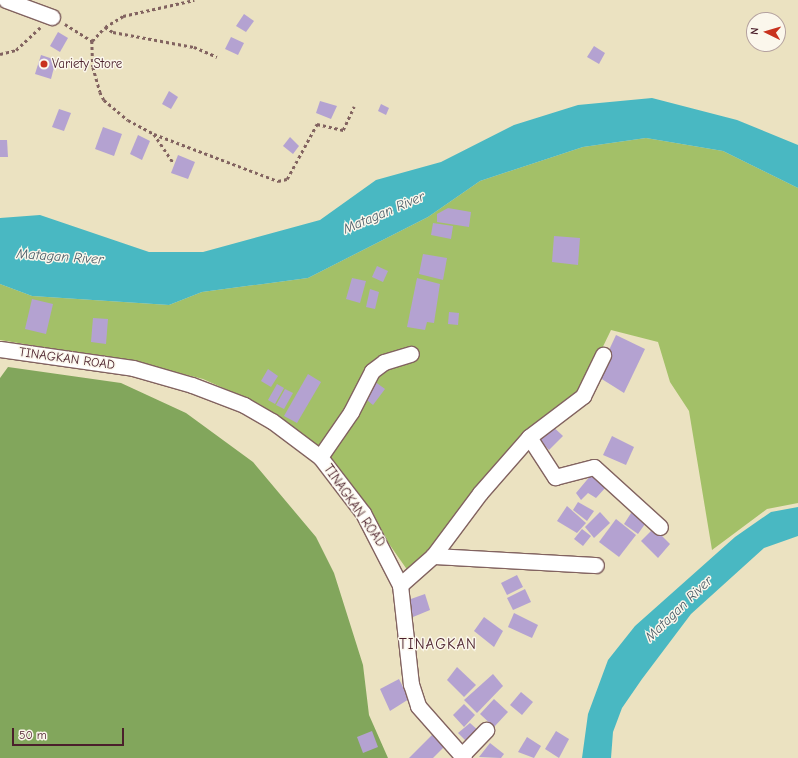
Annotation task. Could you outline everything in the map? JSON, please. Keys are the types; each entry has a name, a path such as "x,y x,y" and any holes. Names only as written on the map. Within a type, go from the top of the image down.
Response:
{"street":[{"path":"6,0 52,17"},
{"name":"TINAGKAN ROAD","path":"0,349 133,368 198,387 272,421 320,457 363,513 385,549 400,585 411,684 418,706 463,756"},
{"path":"320,457 351,412 372,370 384,362 412,354"},
{"path":"400,585 433,556 480,493 528,437 582,398 602,355"},
{"path":"528,437 555,476 594,467 660,527"},
{"path":"433,556 596,565"},
{"path":"463,756 486,730"}],"path":[{"path":"194,0 123,16 105,27 92,40 93,67 104,100 128,120 154,134 283,181 300,159 317,124 344,130 354,106"},
{"path":"0,54 22,46 52,17 92,40"},
{"path":"105,27 113,32 194,48 217,57"},
{"path":"154,134 174,164"}],"green space":[{"path":"646,138 723,151 798,188 798,503 767,509 712,550 689,411 670,382 658,342 611,330 581,392 408,571 327,455 261,405 203,379 139,363 0,340 0,284 32,296 169,305 202,292 308,278 428,217 480,181 583,147"},
{"path":"8,367 121,383 186,413 253,462 316,537 334,573 363,665 369,715 388,758 0,758 0,378"}],"water":[{"name":"Matagan River","path":"652,98 737,120 798,145 798,188 723,151 646,138 583,147 480,181 428,217 308,278 202,292 169,305 32,296 0,284 0,218 40,215 149,252 203,252 320,220 376,180 441,162 514,125 578,105"},
{"name":"Matagan River","path":"798,507 798,536 764,548 691,614 642,679 622,708 613,732 611,758 582,758 588,714 608,660 635,626 735,537 771,512"}],"building":[{"path":"244,14 254,21 246,32 236,26"},
{"path":"58,32 68,38 60,52 50,46"},
{"path":"231,37 244,43 238,55 225,49"},
{"path":"594,46 605,53 599,64 587,57"},
{"path":"41,55 56,60 51,79 35,74"},
{"path":"169,91 178,97 171,109 162,104"},
{"path":"320,101 337,106 331,119 316,113"},
{"path":"381,104 389,108 386,115 378,111"},
{"path":"59,109 71,113 64,131 52,127"},
{"path":"103,127 122,134 114,156 95,149"},
{"path":"138,135 150,141 142,160 130,154"},
{"path":"290,137 299,146 293,154 283,146"},
{"path":"0,140 7,140 8,157 0,157"},
{"path":"178,155 195,162 188,179 171,173"},
{"path":"448,208 471,212 469,227 437,222 437,214"},
{"path":"433,223 453,226 451,239 431,235"},
{"path":"554,236 580,238 578,265 552,262"},
{"path":"423,254 447,258 443,280 419,274"},
{"path":"377,266 388,271 383,282 372,277"},
{"path":"352,278 366,281 360,303 346,299"},
{"path":"417,278 440,284 434,323 427,322 425,330 407,327"},
{"path":"370,289 379,292 375,309 366,307"},
{"path":"32,299 53,304 46,334 25,329"},
{"path":"449,312 459,313 458,325 448,324"},
{"path":"93,318 108,319 106,344 91,342"},
{"path":"616,335 645,349 624,393 597,376"},
{"path":"268,369 278,376 271,387 261,381"},
{"path":"308,374 321,382 297,423 284,416"},
{"path":"374,381 385,389 373,405 362,396"},
{"path":"277,384 284,388 275,404 268,400"},
{"path":"285,389 293,393 284,409 276,405"},
{"path":"549,423 563,436 549,450 536,437"},
{"path":"612,436 634,447 626,465 603,455"},
{"path":"591,475 606,487 596,498 588,493 581,500 576,493"},
{"path":"578,502 594,511 587,521 573,510"},
{"path":"567,506 586,523 577,533 557,521"},
{"path":"633,510 647,521 638,534 624,524"},
{"path":"600,512 610,523 594,538 585,527"},
{"path":"616,519 636,535 619,557 599,542"},
{"path":"654,528 670,544 658,558 641,541"},
{"path":"582,529 591,536 583,546 574,539"},
{"path":"517,575 523,587 507,595 501,583"},
{"path":"525,589 531,602 513,610 507,598"},
{"path":"425,594 430,610 413,617 408,600"},
{"path":"514,613 538,625 532,638 508,627"},
{"path":"484,617 503,631 494,647 474,631"},
{"path":"457,667 476,685 464,697 447,680"},
{"path":"493,674 503,686 477,713 464,700"},
{"path":"399,679 409,699 390,711 380,689"},
{"path":"521,692 533,702 522,715 510,705"},
{"path":"494,699 508,712 494,727 480,714"},
{"path":"464,704 475,715 464,727 453,715"},
{"path":"470,723 480,732 470,745 458,733"},
{"path":"372,731 378,747 363,753 357,737"},
{"path":"556,731 569,739 559,758 545,749"},
{"path":"432,735 445,746 433,758 409,758"},
{"path":"527,737 541,746 534,758 518,752"},
{"path":"490,743 504,754 501,758 479,757"}],"place":[{"name":"Variety Store","path":"44,64"}],"district":[{"name":"TINAGKAN","path":"438,645"}]}
